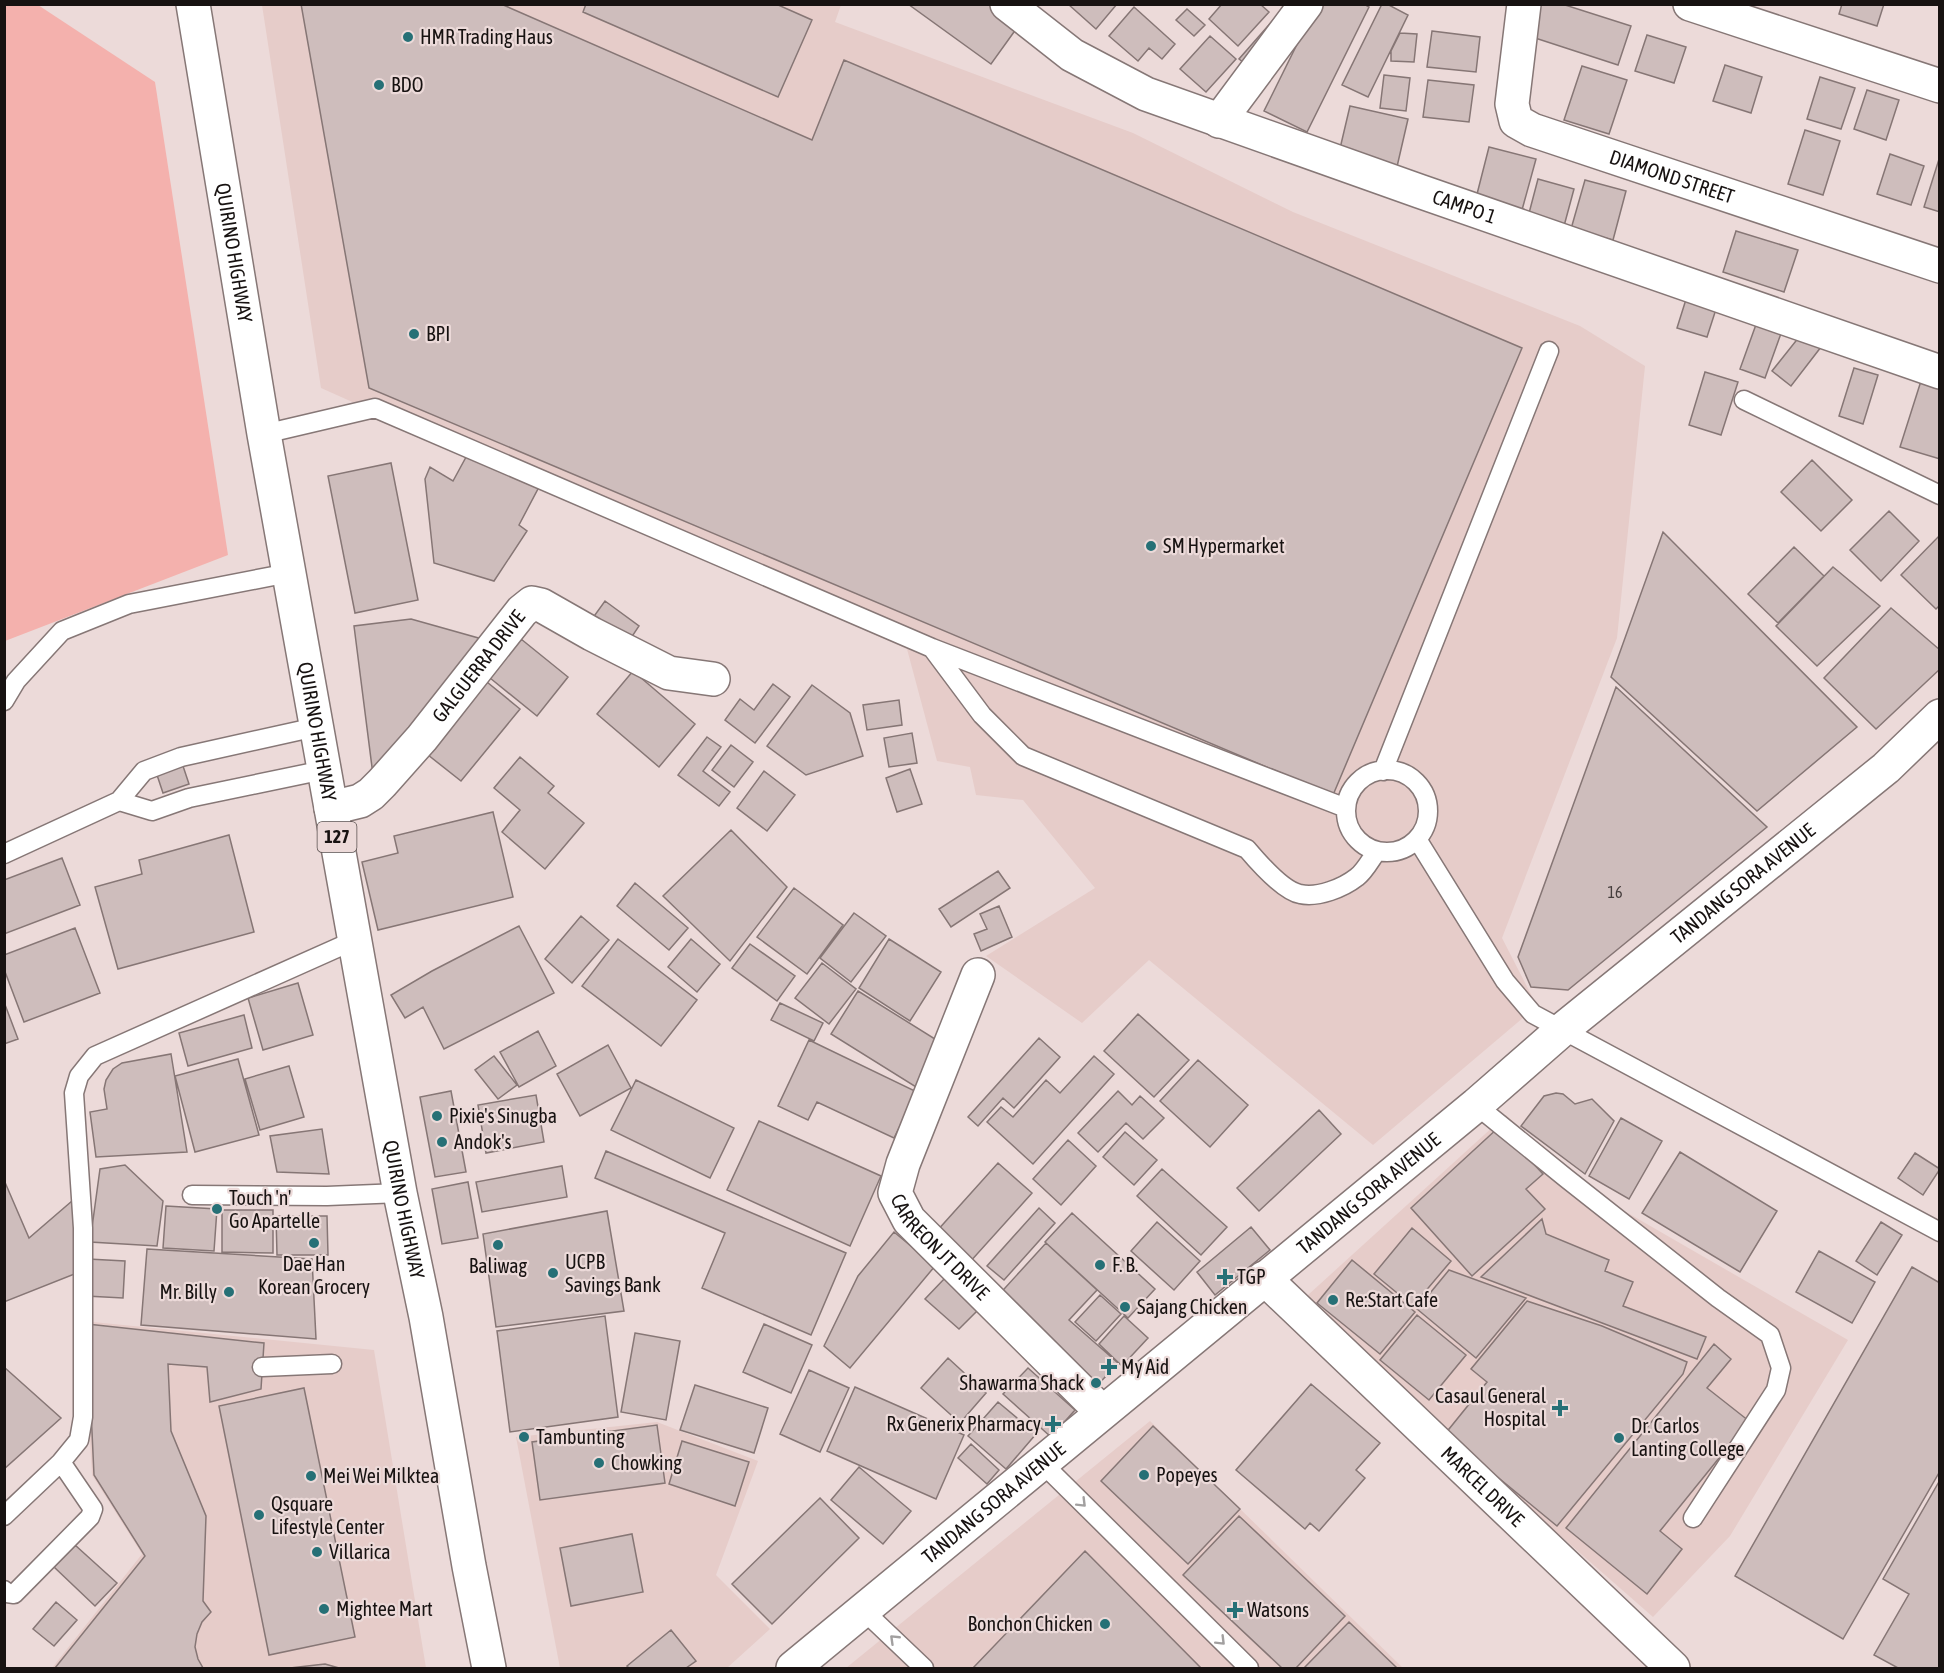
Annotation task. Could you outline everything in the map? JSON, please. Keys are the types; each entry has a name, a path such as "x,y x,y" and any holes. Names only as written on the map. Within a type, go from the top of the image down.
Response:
{"street":[{"name":"QUIRINO HIGHWAY","path":"193,4 264,434 316,728 399,1193 426,1317 489,1668"},
{"name":"CAMPO 1","path":"1007,4 1072,55 1146,94 1940,372"},
{"path":"1219,121 1306,4"},
{"name":"DIAMOND STREET","path":"1524,4 1512,104 1516,121 1532,130 1940,266"},
{"path":"1690,4 1940,86"},
{"name":"GALGUERRA DRIVE","path":"331,808 360,801 382,783 422,738 522,611 532,603 541,605 669,673 713,679"},
{"name":"TANDANG SORA AVENUE","path":"793,1668 1476,1105 1563,1029 1869,782 1940,716"},
{"name":"CARREON JT DRIVE","path":"978,975 903,1164 895,1193 909,1220 1102,1412"},
{"name":"MARCEL DRIVE","path":"1264,1278 1673,1668"}],"lane":[{"path":"1383,771 1549,351"},
{"path":"1744,400 1940,495"},
{"path":"264,434 375,408 932,648 1346,808"},
{"path":"4,701 16,681 62,631 129,604 289,573"},
{"path":"932,648 982,715 1023,756 1247,849 1270,874 1298,894 1312,895 1330,891 1358,876 1377,851"},
{"path":"4,854 119,801 144,771 181,757 316,728"},
{"path":"119,801 152,811 189,798 324,770"},
{"path":"1383,771 1397,771 1411,777 1421,787 1427,799 1428,814 1425,828 1417,839 1405,848 1392,852 1377,851 1365,845 1354,835 1348,822 1346,808 1350,794 1358,782 1369,774 1383,771"},
{"path":"1417,839 1504,981 1533,1014 1940,1232"},
{"path":"4,1516 61,1462 79,1440 83,1417 83,1228 74,1093 79,1076 95,1056 355,940"},
{"path":"1476,1105 1718,1298 1770,1335 1781,1368 1776,1390 1693,1518"},
{"path":"192,1194 327,1196 399,1193"},
{"path":"262,1367 332,1364"},
{"path":"4,1590 14,1594 90,1517 93,1509 61,1462"},
{"path":"1041,1462 1249,1668"},
{"path":"864,1610 924,1668"}],"shaded area":[{"path":"5,4 38,5 155,82 228,555 5,641"},
{"name":"SM Hypermarket","path":"262,5 841,5 835,22 1133,133 1293,212 1580,326 1645,366 1617,638 1502,938 1537,1006 1373,1145 1149,960 1082,1023 986,956 1095,888 1023,800 976,795 970,767 937,761 907,649 321,388"},
{"name":"Dr. Carlos Lanting College","path":"1506,1115 1581,1186 1848,1340 1730,1536 1653,1617 1297,1305"},
{"name":"Qsquare Lifestyle Center","path":"83,1321 374,1350 426,1668 52,1668 142,1554 92,1475"},
{"path":"1150,1421 1403,1668 846,1668"},
{"path":"657,1422 758,1461 716,1575 770,1629 727,1668 560,1668 516,1437"}],"building":[{"name":"SM Hypermarket","path":"301,4 501,4 812,140 844,60 1522,348 1333,795 369,388"},
{"path":"586,4 776,4 812,20 778,97 583,12"},
{"path":"908,4 990,4 1019,25 991,64"},
{"path":"1068,4 1117,4 1096,29"},
{"path":"1222,4 1260,4 1269,12 1238,46 1209,19"},
{"path":"1317,4 1364,4 1369,7 1307,132 1264,111"},
{"path":"1382,4 1387,4 1408,15 1368,97 1342,85"},
{"path":"1539,4 1562,4 1631,26 1618,65 1529,36"},
{"path":"1842,4 1884,4 1877,26 1839,14"},
{"path":"1134,7 1175,44 1162,59 1149,48 1138,61 1109,36"},
{"path":"1187,9 1205,25 1194,36 1176,20"},
{"path":"1275,18 1248,66 1239,59"},
{"path":"1432,31 1480,37 1476,72 1427,67"},
{"path":"1400,33 1417,34 1414,62 1391,61 1391,51"},
{"path":"1647,35 1686,47 1674,83 1635,71"},
{"path":"1210,36 1236,59 1206,92 1180,69"},
{"path":"1725,65 1762,77 1751,113 1713,101"},
{"path":"1582,66 1627,80 1609,134 1564,120"},
{"path":"1384,75 1410,78 1406,111 1380,108"},
{"path":"1820,77 1855,88 1841,129 1807,119"},
{"path":"1428,80 1474,85 1469,122 1423,117"},
{"path":"1867,90 1899,100 1886,140 1854,129"},
{"path":"1350,106 1408,119 1396,171 1338,157"},
{"path":"1805,130 1840,141 1823,195 1788,184"},
{"path":"1489,147 1536,159 1522,210 1476,198"},
{"path":"1890,154 1924,166 1911,205 1877,194"},
{"path":"1940,156 1940,212 1924,207"},
{"path":"1538,179 1574,189 1564,226 1528,217"},
{"path":"1585,180 1626,191 1613,240 1571,229"},
{"path":"1736,231 1798,250 1784,292 1723,272"},
{"path":"1688,293 1718,303 1707,337 1677,328"},
{"path":"1758,319 1783,328 1765,378 1740,369"},
{"path":"1803,332 1821,347 1791,386 1772,371"},
{"path":"1854,368 1878,375 1863,424 1839,416"},
{"path":"1705,372 1738,382 1721,435 1689,425"},
{"path":"1921,381 1940,386 1940,459 1900,447"},
{"path":"471,448 540,485 519,525 527,531 494,581 434,563 425,479 430,467 453,481"},
{"path":"1812,460 1852,500 1821,531 1781,492"},
{"path":"391,463 418,600 355,613 328,476"},
{"path":"1889,511 1919,541 1881,581 1850,550"},
{"path":"1663,532 1857,727 1757,811 1611,677"},
{"path":"1940,535 1940,605 1936,609 1901,575"},
{"path":"1794,547 1824,576 1778,623 1748,594"},
{"path":"1833,567 1880,606 1817,666 1776,626"},
{"path":"605,601 639,626 627,644 592,619"},
{"path":"1891,608 1940,650 1940,669 1876,729 1824,678"},
{"path":"411,619 482,639 373,775 354,626"},
{"path":"521,639 568,677 537,716 490,678"},
{"path":"633,671 695,724 659,767 597,714"},
{"path":"482,678 520,709 461,781 423,751"},
{"path":"773,684 790,697 755,743 725,720 740,699 754,710"},
{"path":"812,685 850,713 863,756 806,775 767,746"},
{"path":"1616,687 1767,827 1568,990 1531,987 1518,957"},
{"path":"899,700 902,725 867,730 863,705"},
{"path":"912,733 917,763 889,767 884,738"},
{"path":"707,737 721,747 703,771 730,792 719,806 678,775"},
{"path":"731,745 753,762 734,787 712,770"},
{"path":"520,757 554,786 548,793 584,823 545,869 502,832 520,810 494,788"},
{"path":"183,766 189,784 163,793 157,775"},
{"path":"910,769 922,804 897,812 886,778"},
{"path":"764,771 795,795 767,831 737,808"},
{"path":"493,812 513,897 378,930 362,862 398,853 394,836"},
{"path":"731,830 787,887 730,961 663,896"},
{"path":"229,835 254,932 118,969 95,887 142,874 139,860"},
{"path":"62,858 80,905 4,934 4,880"},
{"path":"998,871 1010,888 951,927 939,909"},
{"path":"635,883 688,928 669,950 617,906"},
{"path":"794,888 843,925 807,974 757,937"},
{"path":"999,906 1012,937 981,951 974,934 987,929 980,914"},
{"path":"854,913 886,936 851,982 820,958"},
{"path":"581,916 609,940 572,983 545,959"},
{"path":"519,926 554,993 444,1049 423,1007 405,1018 391,995"},
{"path":"75,928 100,993 24,1022 4,969 4,955"},
{"path":"618,939 697,1000 661,1046 582,986"},
{"path":"691,939 720,964 697,992 668,967"},
{"path":"889,939 941,972 910,1021 859,988"},
{"path":"750,944 795,976 777,1001 732,968"},
{"path":"822,963 856,989 829,1024 795,998"},
{"path":"298,983 313,1035 263,1050 248,998"},
{"path":"858,991 943,1044 916,1087 831,1034"},
{"path":"4,1002 18,1039 4,1044"},
{"path":"780,1003 823,1023 814,1041 771,1020"},
{"path":"1138,1014 1189,1060 1154,1097 1104,1051"},
{"path":"244,1015 252,1048 188,1066 179,1033"},
{"path":"538,1031 556,1066 519,1087 500,1052"},
{"path":"1039,1038 1060,1057 1014,1108 1003,1098 978,1126 968,1117"},
{"path":"809,1040 917,1092 894,1138 817,1102 808,1120 778,1106"},
{"path":"608,1045 631,1088 580,1116 557,1074"},
{"path":"171,1054 187,1152 96,1157 90,1112 107,1109 104,1089 106,1080 113,1069 122,1063"},
{"path":"494,1056 517,1085 498,1099 475,1070"},
{"path":"1094,1056 1114,1074 1033,1164 987,1122 1001,1107 1013,1117 1046,1080 1060,1093"},
{"path":"238,1059 259,1135 195,1152 175,1076"},
{"path":"1198,1060 1248,1105 1210,1147 1160,1101"},
{"path":"289,1066 304,1117 260,1130 245,1079"},
{"path":"636,1080 734,1128 710,1178 611,1130"},
{"path":"451,1091 466,1172 435,1177 420,1097"},
{"path":"1118,1091 1132,1105 1140,1096 1164,1118 1143,1139 1126,1123 1098,1152 1078,1133"},
{"path":"1563,1094 1575,1104 1592,1099 1614,1121 1585,1174 1521,1126 1544,1096"},
{"path":"536,1095 544,1142 486,1153 478,1105"},
{"path":"1319,1110 1341,1134 1259,1211 1237,1188"},
{"path":"1621,1118 1662,1141 1629,1199 1589,1176"},
{"path":"759,1121 881,1176 850,1246 727,1190"},
{"path":"1499,1127 1543,1174 1526,1189 1545,1209 1472,1276 1411,1208"},
{"path":"322,1129 329,1174 277,1172 270,1136"},
{"path":"1125,1132 1157,1160 1134,1185 1103,1157"},
{"path":"1068,1140 1096,1166 1061,1205 1033,1179"},
{"path":"606,1151 846,1253 811,1335 702,1288 725,1233 595,1178"},
{"path":"1680,1152 1777,1211 1740,1272 1642,1213"},
{"path":"1915,1153 1940,1169 1923,1195 1898,1178"},
{"path":"998,1163 1032,1193 969,1263 936,1232"},
{"path":"125,1165 163,1201 157,1246 90,1242 100,1169"},
{"path":"562,1166 567,1197 482,1212 476,1182"},
{"path":"1162,1169 1227,1227 1201,1255 1137,1196"},
{"path":"4,1180 29,1238 72,1201 77,1273 4,1302"},
{"path":"468,1182 478,1238 442,1244 432,1189"},
{"path":"166,1206 217,1209 214,1251 163,1248"},
{"path":"1039,1208 1055,1223 1004,1280 987,1266"},
{"path":"222,1210 273,1210 273,1253 222,1252"},
{"name":"UCPB Savings Bank","path":"607,1211 624,1311 496,1327 483,1234"},
{"name":"F. B.","path":"1072,1213 1155,1289 1128,1318 1045,1242"},
{"path":"276,1216 327,1216 328,1255 277,1255"},
{"path":"1542,1219 1546,1234 1609,1260 1605,1271 1633,1282 1623,1306 1706,1337 1697,1359 1481,1277"},
{"path":"1157,1222 1200,1261 1174,1290 1131,1251"},
{"path":"1881,1222 1902,1235 1877,1275 1856,1261"},
{"path":"1251,1227 1270,1250 1215,1295 1197,1272"},
{"path":"1412,1228 1451,1261 1413,1306 1374,1274"},
{"path":"894,1232 935,1266 850,1368 824,1346 858,1276"},
{"path":"1046,1243 1097,1290 1069,1320 1118,1363 1094,1389 995,1299"},
{"name":"Mr. Billy","path":"147,1249 312,1259 316,1339 141,1325"},
{"path":"1819,1251 1875,1282 1852,1323 1796,1292"},
{"path":"88,1259 125,1261 123,1298 86,1296"},
{"path":"1352,1260 1415,1312 1380,1354 1317,1303"},
{"path":"1912,1267 1940,1283 1940,1471 1843,1639 1735,1576"},
{"path":"1449,1270 1526,1298 1476,1358 1417,1309"},
{"path":"945,1278 979,1309 959,1329 925,1299"},
{"path":"1100,1295 1121,1314 1096,1341 1075,1322"},
{"name":"Casaul General Hospital","path":"1527,1301 1602,1326 1687,1362 1683,1374 1557,1526 1445,1434 1487,1382 1471,1369"},
{"path":"1417,1315 1466,1355 1429,1400 1380,1360"},
{"path":"605,1316 618,1417 510,1432 497,1331"},
{"path":"1124,1316 1148,1338 1122,1366 1099,1344"},
{"path":"87,1324 264,1343 261,1389 210,1402 207,1367 168,1364 171,1431 206,1516 203,1601 211,1612 202,1622 195,1647 203,1668 55,1668 145,1556 94,1475"},
{"path":"764,1324 812,1345 791,1393 743,1372"},
{"path":"635,1333 680,1341 666,1420 621,1412"},
{"path":"1714,1344 1731,1359 1707,1388 1749,1421 1660,1531 1682,1549 1647,1594 1566,1528"},
{"path":"948,1358 986,1393 960,1423 921,1388"},
{"path":"4,1367 61,1418 4,1469"},
{"path":"1028,1368 1075,1410 1051,1437 1003,1394"},
{"path":"809,1370 849,1388 820,1452 780,1434"},
{"path":"1311,1384 1380,1443 1356,1470 1365,1478 1319,1531 1310,1523 1305,1529 1236,1470"},
{"path":"695,1385 768,1408 754,1453 680,1430"},
{"path":"855,1387 964,1435 936,1499 827,1451"},
{"path":"304,1388 355,1637 269,1655 219,1406"},
{"path":"998,1402 1036,1434 1006,1469 968,1436"},
{"name":"Chowking","path":"657,1425 665,1483 540,1500 532,1442"},
{"path":"1153,1426 1240,1509 1188,1564 1101,1481"},
{"path":"682,1441 749,1462 735,1506 669,1484"},
{"path":"971,1444 999,1470 987,1484 958,1458"},
{"path":"859,1467 911,1511 883,1544 831,1500"},
{"path":"1940,1480 1940,1668 1898,1668 1874,1655 1909,1594 1883,1579"},
{"path":"820,1498 859,1538 772,1624 732,1584"},
{"path":"1239,1516 1345,1616 1296,1668 1282,1668 1183,1575"},
{"path":"632,1534 643,1592 571,1606 560,1548"},
{"path":"75,1545 117,1583 95,1606 54,1567"},
{"path":"1085,1551 1201,1668 973,1668"},
{"path":"56,1602 77,1620 54,1646 33,1629"},
{"path":"1349,1622 1397,1668 1304,1668"},
{"path":"671,1630 696,1661 686,1668 629,1668 627,1666"},
{"path":"325,1664 339,1668 290,1668 316,1665"}],"place":[{"name":"HMR Trading Haus","path":"408,37"},
{"name":"BDO","path":"379,85"},
{"name":"BPI","path":"414,334"},
{"name":"SM Hypermarket","path":"1151,546"},
{"name":"Pixie's Sinugba","path":"437,1116"},
{"name":"Andok's","path":"442,1142"},
{"name":"Touch 'n' Go Apartelle","path":"217,1209"},
{"name":"Dae Han Korean Grocery","path":"314,1243"},
{"name":"Baliwag","path":"498,1245"},
{"name":"F. B.","path":"1100,1265"},
{"name":"UCPB Savings Bank","path":"553,1273"},
{"name":"TGP","path":"1225,1277"},
{"name":"Mr. Billy","path":"229,1292"},
{"name":"Re:Start Cafe","path":"1333,1300"},
{"name":"Sajang Chicken","path":"1125,1307"},
{"name":"My Aid","path":"1109,1367"},
{"name":"Shawarma Shack","path":"1096,1383"},
{"name":"Casaul General Hospital","path":"1560,1408"},
{"name":"Rx Generix Pharmacy","path":"1053,1424"},
{"name":"Tambunting","path":"524,1437"},
{"name":"Dr. Carlos Lanting College","path":"1619,1438"},
{"name":"Chowking","path":"599,1463"},
{"name":"Popeyes","path":"1144,1475"},
{"name":"Mei Wei Milktea","path":"311,1476"},
{"name":"Qsquare Lifestyle Center","path":"259,1515"},
{"name":"Villarica","path":"317,1552"},
{"name":"Mightee Mart","path":"324,1609"},
{"name":"Watsons","path":"1235,1610"},
{"name":"Bonchon Chicken","path":"1105,1624"}]}
